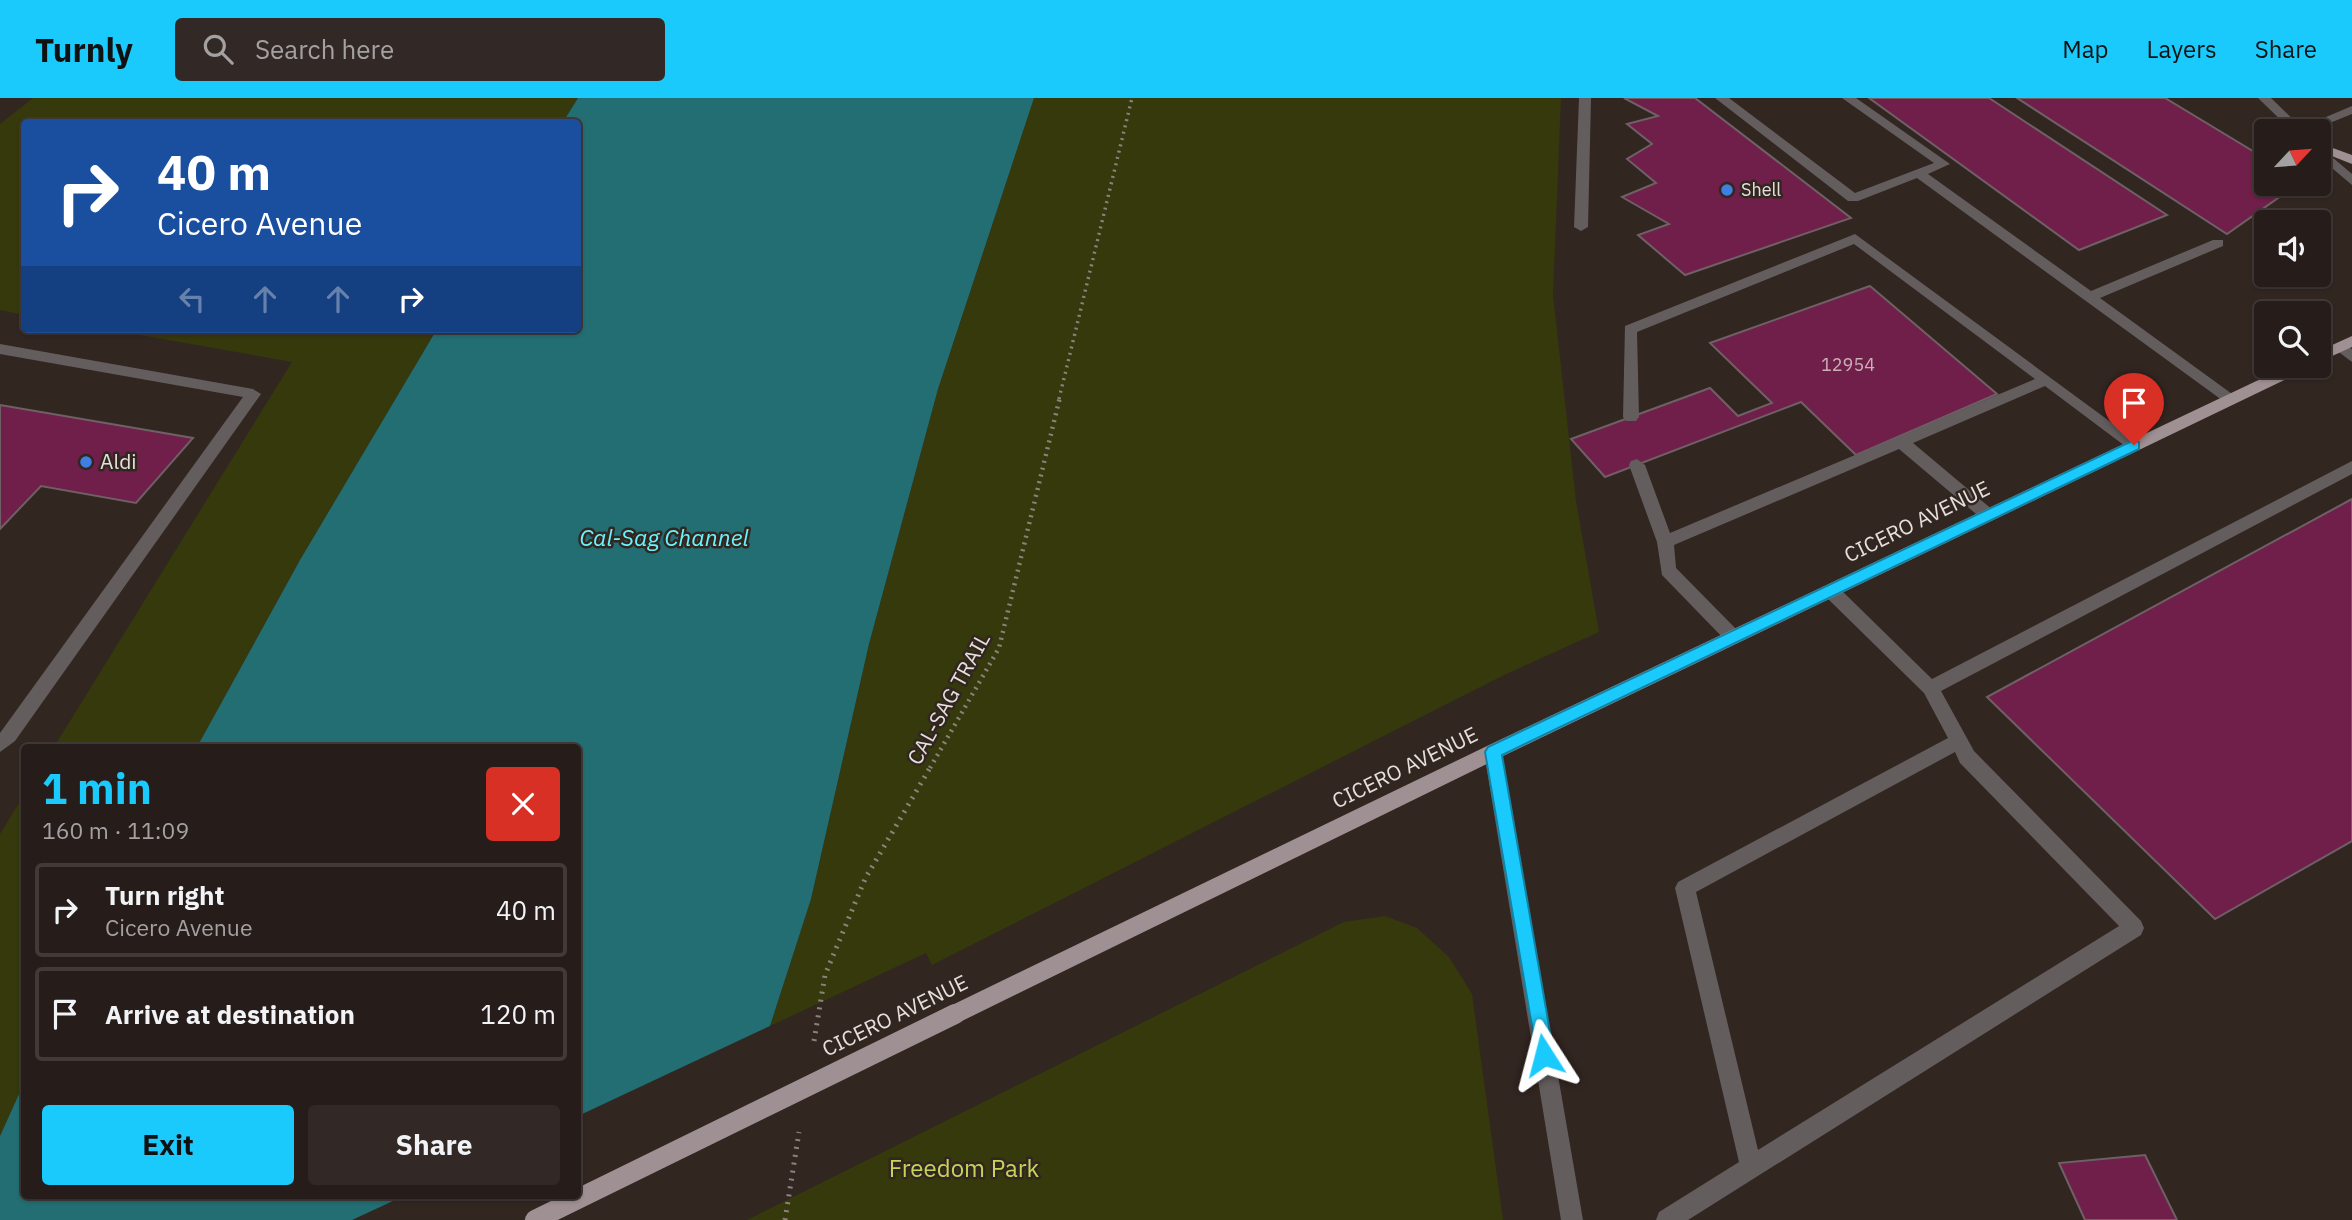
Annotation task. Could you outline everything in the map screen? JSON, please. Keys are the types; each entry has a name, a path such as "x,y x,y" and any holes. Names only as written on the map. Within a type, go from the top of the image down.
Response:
{"main road":[{"path":"2331,152 2352,160"},
{"name":"CICERO AVENUE","path":"581,1198 1493,752 2275,378"},
{"name":"CICERO AVENUE","path":"536,1220 579,1199"}],"street":[{"path":"1581,227 1585,98"},
{"path":"1721,98 1853,198 1944,164 1848,98"},
{"path":"2264,98 2286,119"},
{"path":"2329,119 2352,110"},
{"path":"2331,160 2352,181"},
{"path":"1918,173 2231,399"},
{"path":"1631,417 1629,329 1855,238 2134,445"},
{"path":"2089,297 2218,243"},
{"path":"2345,344 2352,357"},
{"path":"0,349 253,394 9,736 0,744"},
{"path":"1665,542 2046,380"},
{"path":"1903,443 1988,515"},
{"path":"1637,465 1665,542 1668,570 1733,637"},
{"path":"1930,688 2352,467"},
{"path":"1667,1220 2134,928 1967,757 1930,688 1831,591"},
{"path":"1751,1167 1685,888 1959,741"},
{"path":"1493,752 1572,1220"}],"path":[{"name":"CAL-SAG TRAIL","path":"814,1043 825,975 865,879 999,648 1132,98"},
{"path":"785,1220 800,1125"}],"green space":[{"path":"33,98 578,98 565,119 21,119 21,314 0,310 0,124"},
{"path":"1034,98 1561,98 1553,295 1576,501 1599,632 1502,676 932,965 926,953 770,1026 811,899 869,644 938,389"},
{"path":"129,333 435,333 300,560 199,744 56,744 292,362"},
{"path":"21,800 21,1090 0,1136 0,834"},
{"name":"Freedom Park","path":"1385,916 1417,928 1449,957 1472,994 1503,1220 747,1220 1344,922"}],"water":[{"name":"Cal-Sag Channel","path":"578,98 1034,98 938,389 869,644 811,899 770,1026 695,1220 0,1220 0,1136 21,1090 21,1199 581,1199 581,744 199,744 300,560 435,333 581,333 581,119 565,119"}],"pier":[{"path":"774,1024 699,1220 352,1220 397,1199 581,1199 581,1115"}],"building":[{"name":"Shell","path":"1624,98 1695,98 1851,218 1685,275 1638,235 1669,224 1622,197 1656,183 1627,159 1652,144 1627,124 1658,116"},
{"path":"1869,98 1989,98 2167,215 2079,250"},
{"path":"2017,98 2165,98 2254,152 2254,196 2281,196 2261,210 2254,210 2254,215 2227,234"},
{"path":"1870,286 1997,394 1856,455 1801,402 1605,477 1571,439 1710,388 1738,416 1772,403 1710,343"},
{"name":"Aldi","path":"0,405 193,438 136,503 41,486 0,529"},
{"path":"2352,499 2352,841 2215,919 1987,697"},
{"path":"2145,1155 2177,1220 2085,1220 2059,1163"}],"place":[{"name":"Shell","path":"1727,190"},
{"name":"Aldi","path":"86,462"}],"route":[{"path":"1544,1055 1493,752 2134,445"}]}
